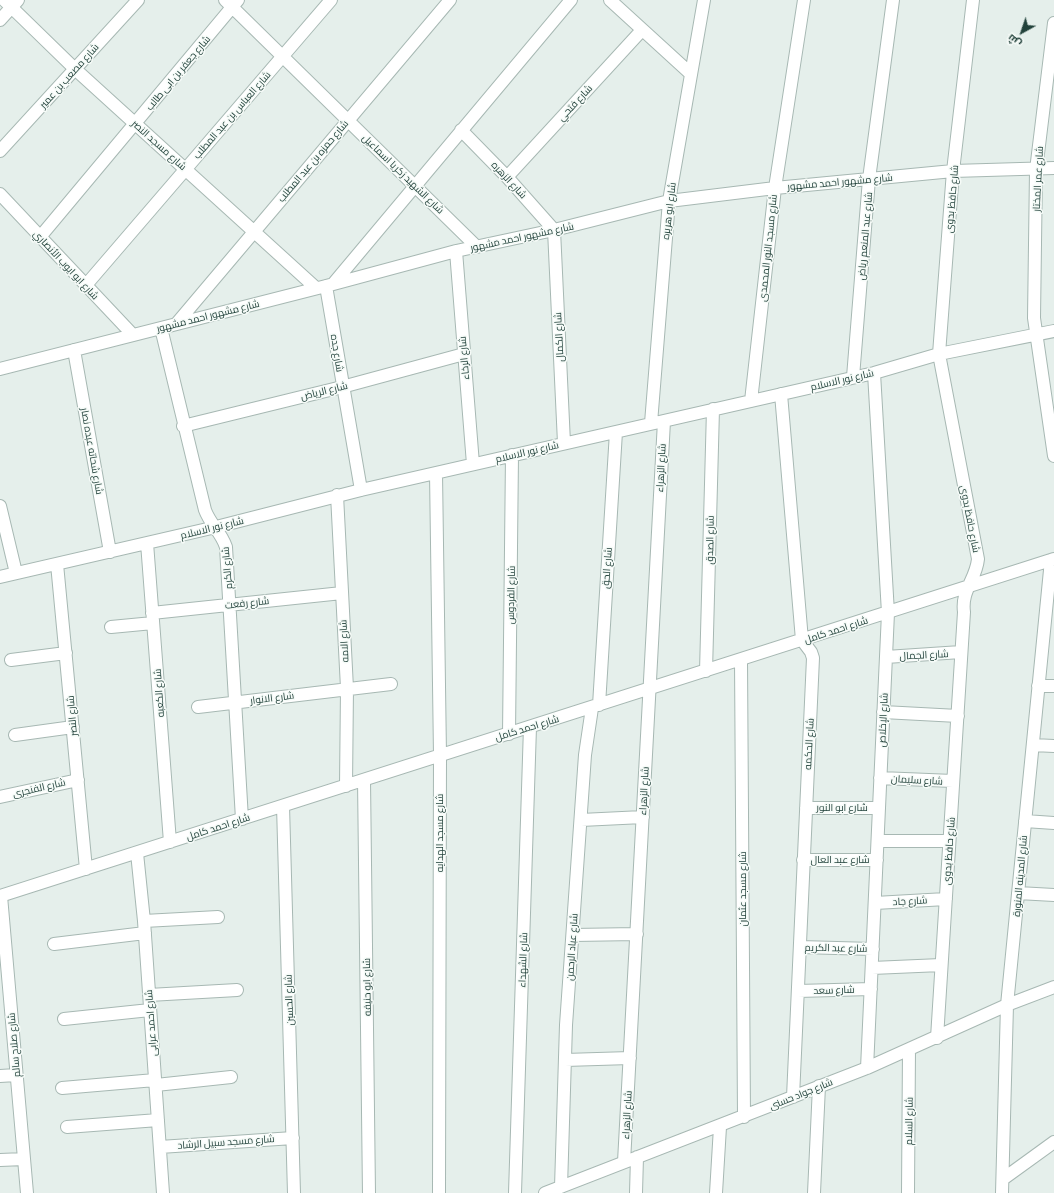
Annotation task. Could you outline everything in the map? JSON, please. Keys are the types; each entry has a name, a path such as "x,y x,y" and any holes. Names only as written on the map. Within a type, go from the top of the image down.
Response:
{"street":[{"name":"شارع مصعب بن عمير","path":"0,151 138,0"},
{"name":"شارع العباس بن عبد المطلب","path":"86,285 331,0"},
{"name":"شارع حمزه بن عبد المطلب","path":"177,323 450,0"},
{"path":"325,286 415,186 570,0"},
{"path":"610,0 691,74"},
{"name":"شارع ابو هريره","path":"651,423 669,201 704,0"},
{"name":"شارع مسجد النور المحمدى","path":"751,401 775,188 804,0"},
{"name":"شارع عبد المنعم رياض","path":"853,378 869,179 893,0"},
{"name":"شارع حافظ بدوى","path":"936,1038 962,652 963,604 967,588 974,579 978,559 939,354 954,171 973,0"},
{"name":"شارع مسجد النصر","path":"11,2 75,69 135,124 254,231 325,286"},
{"path":"0,20 11,2"},
{"name":"شارع الشهيد زكريا اسماعيل","path":"232,2 282,56 477,247"},
{"name":"شارع جعفر بن ابى طالب","path":"40,237 135,124 232,2"},
{"name":"شارع عمر المختار","path":"1054,23 1036,170 1034,318 1049,381 1054,456"},
{"name":"شارع فتحي","path":"507,177 642,30"},
{"name":"شارع الزهره","path":"461,130 507,177 554,230"},
{"name":"شارع مشهور احمد مشهور","path":"0,369 456,251 554,230 669,201 775,188 954,171 1036,170 1054,168"},
{"name":"شارع ابو ايوب الأنصاري","path":"0,194 132,335"},
{"name":"شارع الكمال","path":"554,230 564,443"},
{"name":"شارع الرخاء","path":"456,251 473,464"},
{"name":"شارع جده","path":"325,286 361,490"},
{"name":"شارع الكرم","path":"160,328 205,510 209,520 222,536 226,547 242,819"},
{"name":"شارع نور الاسلام","path":"0,577 216,528 337,495 853,378 939,354 1054,331"},
{"name":"شارع شحاته عبده نصار","path":"74,350 110,552"},
{"name":"شارع الرياض","path":"183,426 342,387 464,354"},
{"name":"شارع الإخلاص","path":"867,1068 888,613 874,373"},
{"name":"شارع الحكمه","path":"781,394 802,640 811,652 813,658 793,1097"},
{"name":"شارع الصدق","path":"706,671 713,409"},
{"name":"شارع الزهراء","path":"624,1162 664,420"},
{"name":"شارع الحق","path":"596,707 616,432"},
{"name":"شارع الفردوس","path":"509,734 512,455"},
{"name":"شارع مسجد الهدايه","path":"436,473 440,755 439,1193"},
{"name":"شارع الامه","path":"337,495 347,688 346,786"},
{"path":"0,506 16,573"},
{"name":"شارع الكعبه","path":"147,543 170,842"},
{"name":"شارع احمد كامل","path":"0,896 440,755 596,707 967,588 1052,559"},
{"name":"شارع المدينه المنورة","path":"1002,1193 1007,1005 1038,686 1048,645 1052,559"},
{"name":"شارع النصر","path":"57,564 86,868"},
{"name":"شارع رفعت","path":"111,627 229,605 342,593"},
{"name":"شارع الجمال","path":"886,657 962,652"},
{"path":"11,660 66,654"},
{"name":"شارع مسجد عثمان","path":"741,660 744,1117"},
{"name":"شارع الانوار","path":"198,707 347,688 391,684"},
{"path":"1038,686 1054,686"},
{"name":"شارع عباد الرحمن","path":"561,1187 565,1060 585,755 596,707"},
{"path":"883,712 958,716"},
{"name":"شارع الشهداء","path":"515,1193 530,727"},
{"path":"15,735 73,728"},
{"path":"1033,745 1054,746"},
{"name":"شارع سليمان","path":"880,778 953,781"},
{"name":"شارع الفنجرى","path":"0,797 78,780"},
{"name":"شارع ابو حنيفه","path":"364,780 369,1193"},
{"name":"شارع الحسين","path":"283,806 294,1193"},
{"name":"شارع ابو النور","path":"806,808 879,808"},
{"path":"581,820 643,817"},
{"path":"1025,821 1054,823"},
{"path":"878,840 949,841"},
{"name":"شارع احمد عرابى","path":"137,853 145,927 163,1193"},
{"name":"شارع عبد العال","path":"803,860 877,860"},
{"path":"1018,893 1054,895"},
{"name":"شارع صلاح سالم","path":"0,896 5,995 16,1075 27,1193"},
{"name":"شارع جاد","path":"875,903 946,899"},
{"path":"54,944 145,927 218,917"},
{"path":"573,936 637,934"},
{"name":"شارع عبد الكريم","path":"800,947 873,948"},
{"path":"872,968 941,966"},
{"name":"شارع جواد حسنى","path":"547,1193 637,1157 720,1127 867,1068 1007,1005 1054,987"},
{"path":"149,995 237,990"},
{"name":"شارع سعد","path":"798,992 871,990"},
{"path":"64,1019 150,1010"},
{"name":"شارع السلام","path":"908,1193 910,1049"},
{"path":"565,1060 630,1058"},
{"path":"0,1076 16,1075"},
{"path":"62,1088 231,1077"},
{"path":"814,1193 819,1086"},
{"path":"67,1126 158,1120"},
{"path":"716,1193 720,1127"},
{"name":"شارع مسجد سبيل الرشاد","path":"160,1147 293,1138"},
{"path":"1003,1179 1054,1142"},
{"path":"636,1193 637,1157"},
{"path":"0,1160 24,1159"}]}
